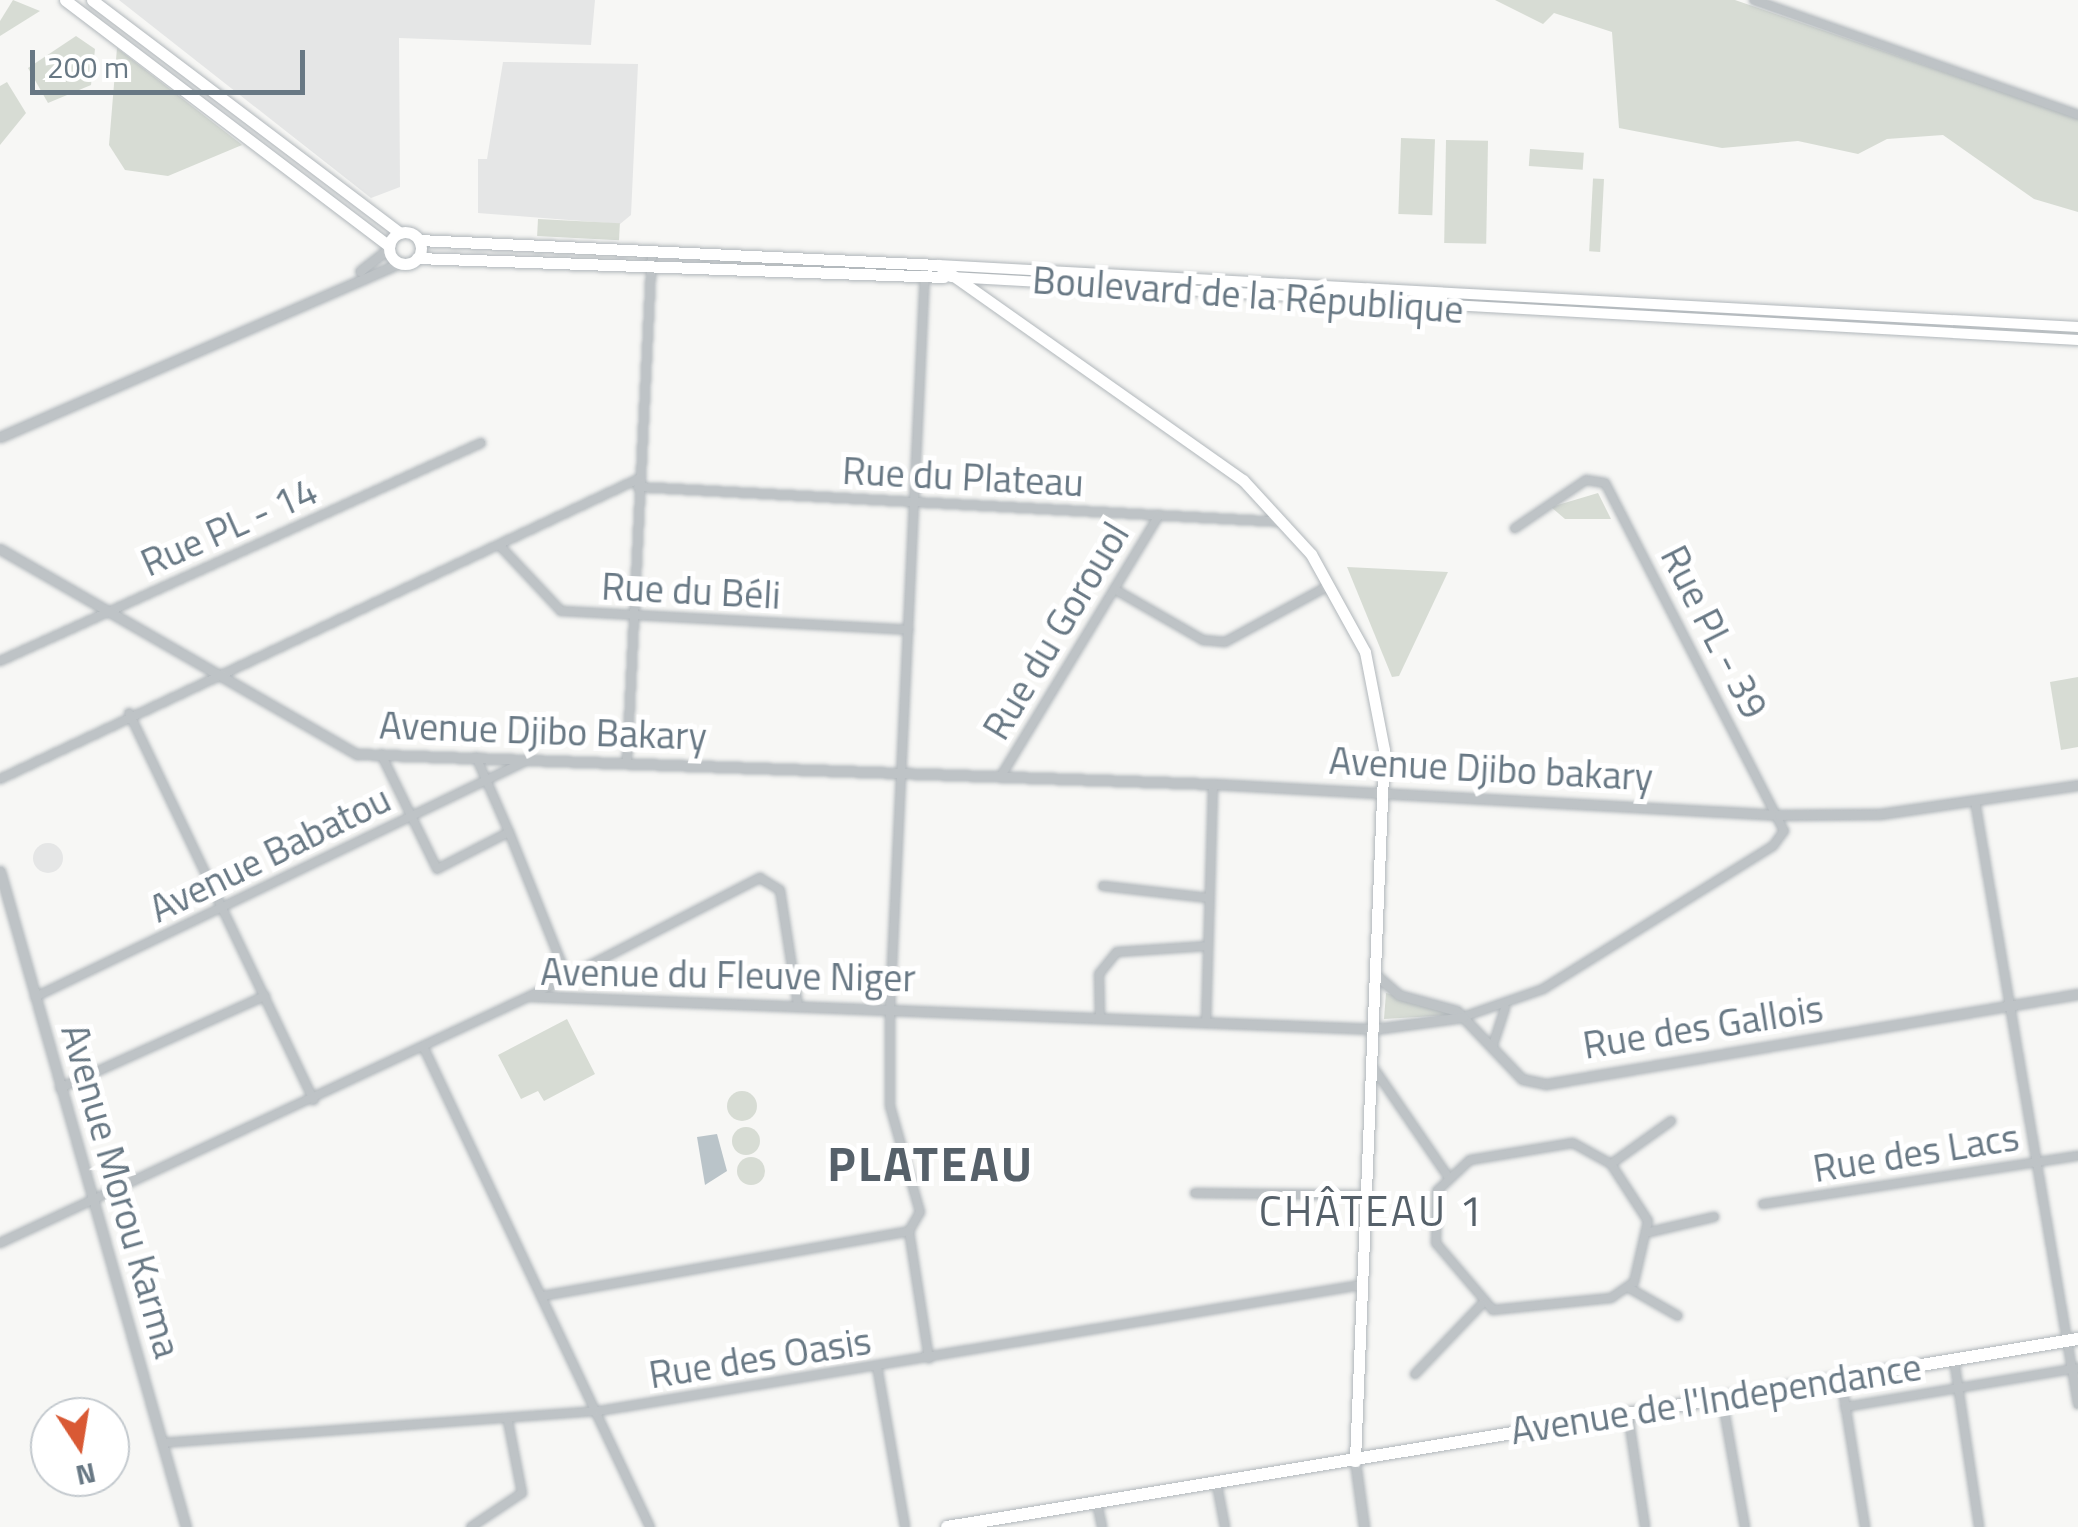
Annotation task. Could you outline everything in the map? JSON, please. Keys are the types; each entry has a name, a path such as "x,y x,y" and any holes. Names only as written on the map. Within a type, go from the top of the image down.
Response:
{"highway":[{"name":"Avenue de l'Independance","path":"947,1527 2072,1340"}],"main road":[{"path":"64,0 389,247 400,262 418,258 419,240 400,233 92,0"},
{"path":"389,247 400,233"},
{"name":"Boulevard de la République","path":"419,240 651,257 1907,318 2078,340"},
{"name":"Boulevard de la République","path":"418,258 651,257"},
{"path":"933,270 1198,446 1286,522 1332,584 1373,683 1384,795 1355,1461"},
{"name":"Boulevard de la République","path":"1171,283 1274,300 1711,322 1908,331 2034,324 2078,327"},
{"path":"1274,286 1274,300"},
{"path":"1334,302 1335,288"},
{"path":"1506,298 1506,312"},
{"path":"1711,322 1712,310"},
{"path":"1907,318 1908,331"},
{"path":"2034,324 2034,337"}],"street":[{"path":"1754,0 2078,115"},
{"path":"354,276 389,247"},
{"path":"627,763 651,257"},
{"path":"0,437 354,276 400,262"},
{"path":"929,1358 909,1231 920,1212 890,1106 890,1008 915,502 933,270"},
{"name":"Rue PL - 14","path":"0,660 481,443"},
{"name":"Rue PL - 39","path":"1515,528 1595,478 1779,816"},
{"name":"Rue du Plateau","path":"0,779 129,712 638,483 1286,522"},
{"name":"Rue du Gorouol","path":"1000,776 1159,515"},
{"name":"Rue du Béli","path":"500,546 551,608 908,630"},
{"name":"Avenue Djibo Bakary","path":"0,549 104,613 219,674 331,744 381,754 900,774"},
{"path":"1114,590 1192,635 1225,642 1332,584"},
{"path":"129,712 314,1100"},
{"path":"381,754 437,868 508,832"},
{"path":"476,758 567,977"},
{"name":"Avenue Babatou","path":"35,997 529,759"},
{"name":"Avenue Djibo bakary","path":"900,774 1213,784 1779,816 1975,801 2078,786"},
{"path":"1206,1023 1213,784"},
{"path":"1975,801 2072,1340 2078,1404"},
{"name":"Avenue du Fleuve Niger","path":"0,1243 314,1100 530,996 1375,1029 1463,1018 1505,1008 1773,846 1783,837 1779,816"},
{"name":"Avenue Morou Karma","path":"0,871 186,1527"},
{"path":"530,996 760,878 780,890 798,1005"},
{"path":"1103,886 1209,898"},
{"path":"1100,1017 1099,974 1118,952 1208,946"},
{"name":"Rue des Gallois","path":"1376,975 1399,995 1463,1018 1522,1079 1546,1084 2078,994"},
{"path":"60,1088 265,996"},
{"path":"1493,1046 1505,1008"},
{"path":"423,1046 599,1411 650,1527"},
{"path":"1372,1066 1447,1174"},
{"path":"1611,1164 1671,1121"},
{"path":"1650,1232 1611,1164 1573,1143 1470,1160 1447,1174 1432,1233 1482,1304 1513,1312 1629,1288 1678,1316"},
{"name":"Rue des Lacs","path":"1763,1204 2078,1156"},
{"path":"1196,1193 1366,1195"},
{"path":"1650,1232 1714,1218"},
{"path":"542,1296 909,1231"},
{"path":"1629,1288 1650,1232"},
{"name":"Rue des Oasis","path":"162,1444 508,1421 599,1411 1361,1285"},
{"path":"1415,1374 1482,1304"},
{"path":"1954,1359 1979,1527"},
{"path":"877,1366 905,1527"},
{"path":"1845,1406 2075,1369"},
{"path":"1841,1378 1864,1527"},
{"path":"1722,1398 1745,1527"},
{"path":"1628,1414 1645,1527"},
{"path":"472,1527 522,1493 508,1421"},
{"path":"1355,1461 1364,1527"},
{"path":"1217,1484 1224,1527"},
{"path":"1097,1503 1102,1527"}],"shaded area":[{"path":"13,0 40,11 0,36 0,21"},
{"path":"119,0 595,0 591,45 399,38 400,187 371,198"},
{"path":"1495,0 1735,0 2078,118 2078,212 2034,199 1943,135 1887,139 1858,154 1798,141 1722,148 1619,128 1612,32 1554,13 1543,24"},
{"path":"76,36 95,49 91,85 48,103 28,68"},
{"path":"117,48 242,145 168,176 125,170 109,145"},
{"path":"503,62 638,64 631,215 620,224 478,213 478,159 487,159"},
{"path":"7,82 26,113 0,145 0,86"},
{"path":"1401,138 1435,139 1432,215 1398,214"},
{"path":"1446,140 1488,141 1486,244 1444,243"},
{"path":"1530,149 1584,153 1583,170 1529,166"},
{"path":"1593,178 1604,179 1600,252 1589,251"},
{"path":"538,219 620,223 619,240 537,236"},
{"path":"1598,493 1611,519 1565,519 1551,507"},
{"path":"1347,567 1448,572 1399,676 1392,677"},
{"path":"2078,677 2078,747 2061,750 2050,682"},
{"path":"48,843 59,847 63,858 59,869 48,873 37,869 33,858 37,847"},
{"path":"1386,993 1452,1010 1451,1015 1384,1019"},
{"path":"567,1019 595,1074 544,1101 538,1091 521,1099 498,1055"},
{"path":"742,1091 753,1095 757,1106 753,1117 742,1121 731,1117 727,1106 731,1095"},
{"path":"746,1127 756,1131 760,1141 756,1151 746,1155 736,1151 732,1141 736,1131"},
{"path":"717,1134 727,1171 705,1185 697,1137"},
{"path":"751,1157 761,1161 765,1171 761,1181 751,1185 741,1181 737,1171 741,1161"}],"district":[{"name":"PLATEAU","path":"931,1164"},
{"name":"CHÂTEAU 1","path":"1372,1210"}]}
